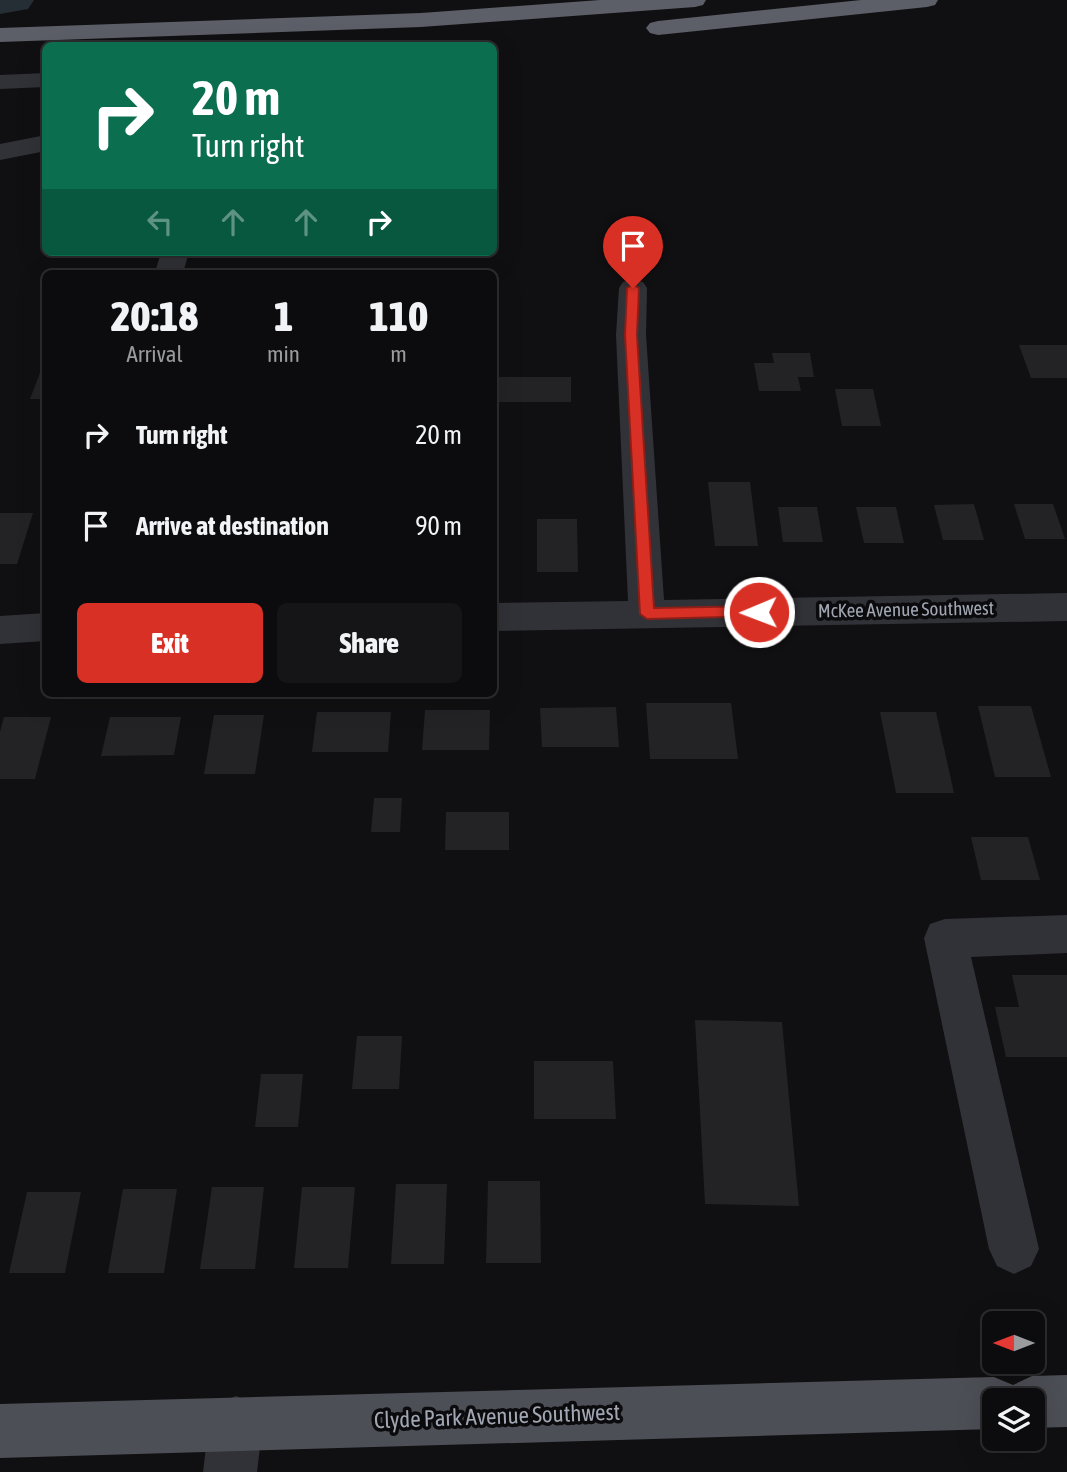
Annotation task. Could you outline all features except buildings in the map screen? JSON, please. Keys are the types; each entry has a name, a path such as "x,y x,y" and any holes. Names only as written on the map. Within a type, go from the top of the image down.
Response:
{"highway":[{"path":"0,35 309,26 508,15 695,0"},
{"path":"633,30 755,20 927,0"},
{"path":"0,59 42,59"}],"main road":[{"name":"Clyde Park Avenue Southwest","path":"0,1431 233,1448 982,1404"}],"street":[{"path":"0,82 42,80"},
{"path":"0,152 42,144"},
{"path":"633,288 631,335 647,614"},
{"name":"McKee Avenue Southwest","path":"497,617 1067,607"},
{"path":"0,630 42,627"},
{"path":"1014,1249 944,938 1067,934"}],"waterway":[{"path":"0,1 13,0"}],"route":[{"path":"633,288 631,335 647,614 759,612"}]}
